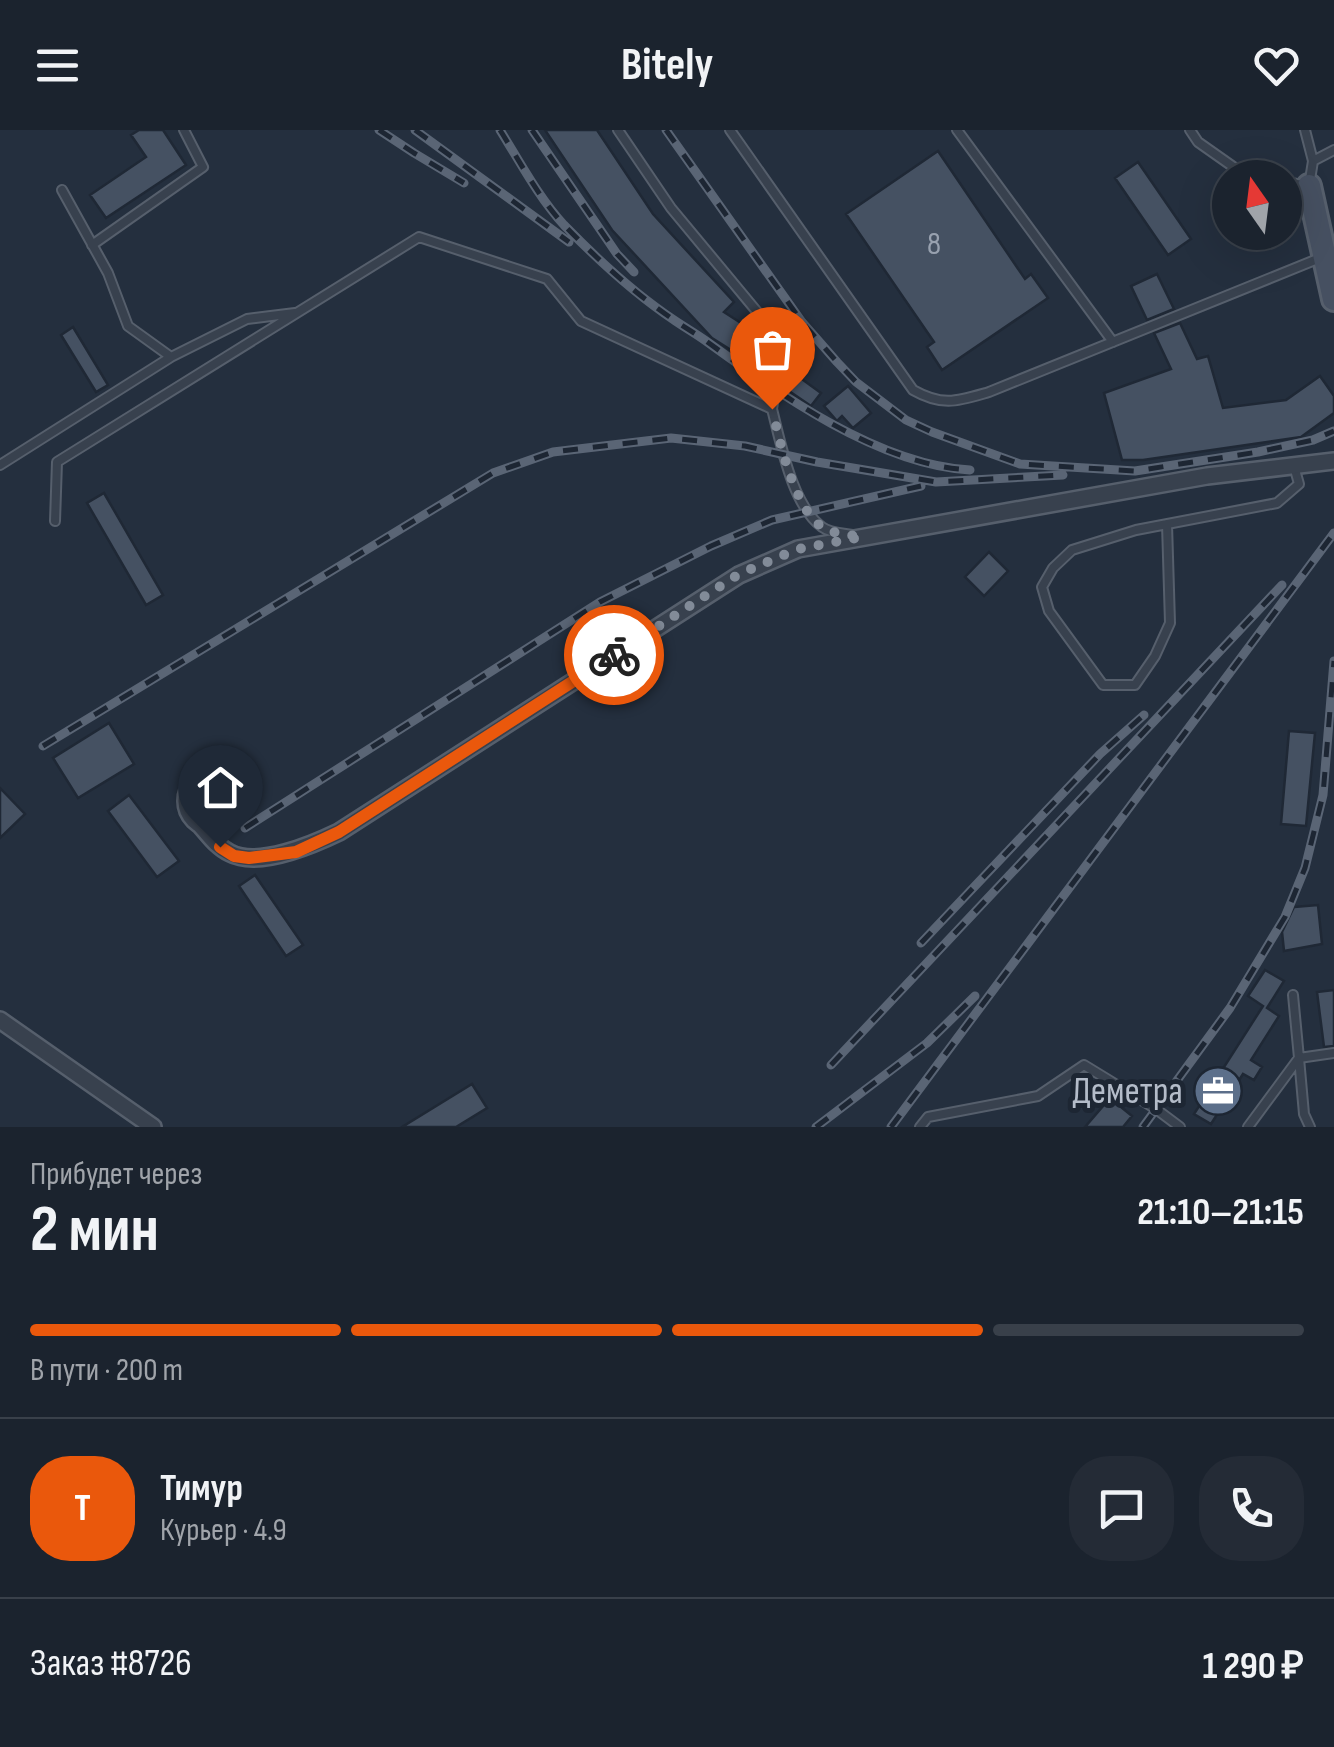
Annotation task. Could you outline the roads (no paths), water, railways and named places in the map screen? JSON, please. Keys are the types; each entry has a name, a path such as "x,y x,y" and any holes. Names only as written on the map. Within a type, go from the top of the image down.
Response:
{"street":[{"path":"1302,198 1324,257 1334,299"},
{"path":"200,825 234,856 296,852 339,832 739,574 798,549 1207,476 1334,461"},
{"path":"0,1020 153,1127"}],"lane":[{"path":"92,245 203,167 184,130"},
{"path":"618,130 671,208 793,356 776,390 772,409 784,455 806,512 825,530 862,537"},
{"path":"730,130 914,390 932,401 954,402 989,392 1324,257"},
{"path":"956,130 1112,342"},
{"path":"1190,130 1198,142 1224,160"},
{"path":"1305,130 1313,161"},
{"path":"1302,177 1313,161 1334,150"},
{"path":"62,190 108,273 128,326 172,357"},
{"path":"55,521 58,462 419,237 546,279 581,321 772,409"},
{"path":"0,464 172,357 247,320 298,313"},
{"path":"1167,524 1170,623 1135,686 1103,685 1049,611 1042,588 1053,568 1072,550 1136,530 1277,502 1299,484 1294,466"},
{"path":"1294,994 1304,1114 1310,1127"},
{"path":"1248,1127 1299,1058 1334,1053"},
{"path":"920,1127 928,1118 1038,1096 1084,1065 1180,1127"}],"railway":[{"path":"379,130 464,183"},
{"path":"415,130 569,242"},
{"path":"500,130 538,192 564,225 659,310 830,423 900,455 970,470"},
{"path":"532,130 617,254 634,272"},
{"path":"666,130 802,322 837,362 856,382 906,420 932,432 1020,464 1135,471 1258,452 1313,440 1334,431"},
{"path":"43,746 493,473 553,452 671,438 745,446 936,482 1063,475"},
{"path":"245,828 600,602 772,520 921,486"},
{"path":"891,1127 1334,533"},
{"path":"831,1065 1282,585"},
{"path":"1143,1127 1230,1008 1285,917 1305,868 1323,795 1334,661"},
{"path":"921,943 1100,754 1144,715"},
{"path":"816,1127 927,1043 975,996"}],"place":[{"name":"Деметра","path":"1218,1091"}]}
